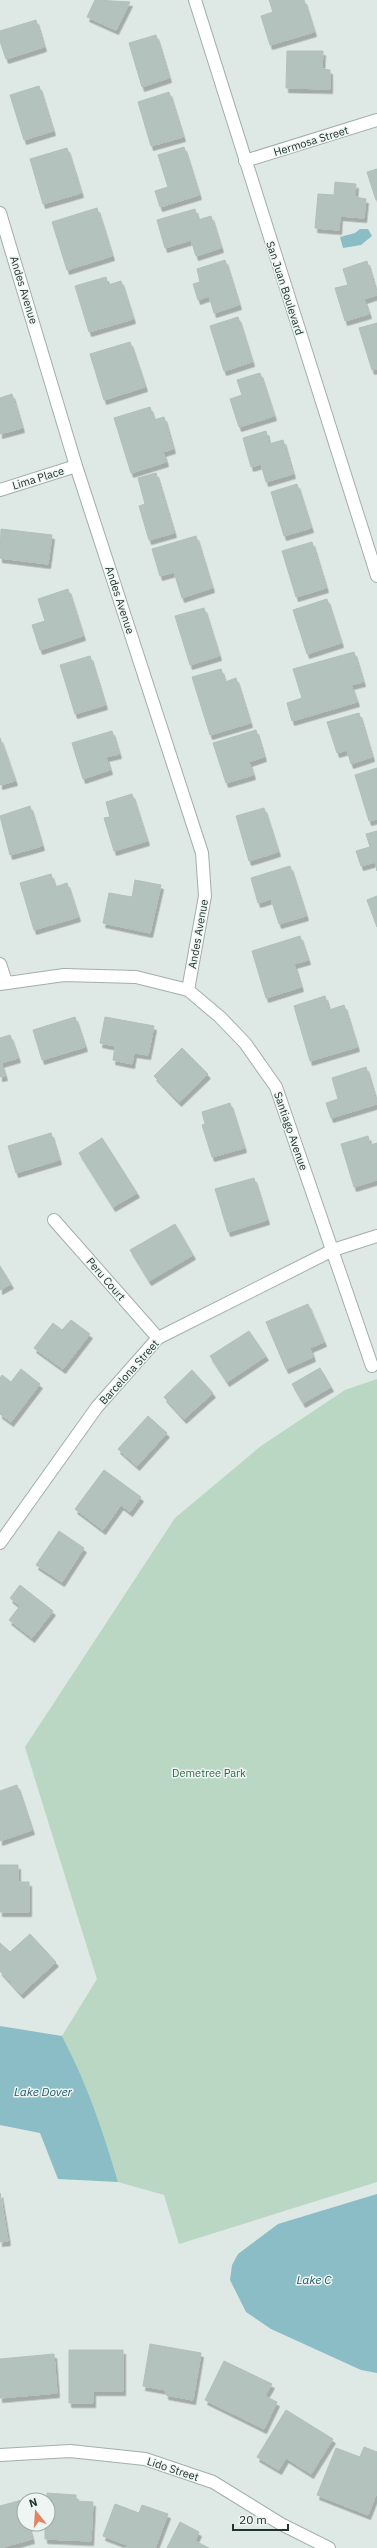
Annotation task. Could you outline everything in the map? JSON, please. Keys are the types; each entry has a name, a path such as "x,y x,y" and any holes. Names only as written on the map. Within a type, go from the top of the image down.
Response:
{"street":[{"name":"San Juan Boulevard","path":"195,0 377,576"},
{"name":"Hermosa Street","path":"245,161 377,120"},
{"name":"Andes Avenue","path":"0,213 3,234 76,466 202,853 205,896 188,990"},
{"name":"Lima Place","path":"0,490 76,466"},
{"path":"0,964 3,983"},
{"name":"Santiago Avenue","path":"3,983 64,975 136,978 188,990 220,1017 245,1043 276,1087 372,1366"},
{"name":"Peru Court","path":"54,1220 158,1338"},
{"name":"Barcelona Street","path":"0,1543 97,1407 158,1338 333,1250 377,1236"},
{"name":"Lido Street","path":"0,2455 70,2451 145,2459 213,2482 281,2524 329,2548"}],"green space":[{"name":"Demetree Park","path":"377,1379 377,2182 179,2244 164,2195 118,2182 94,2108 79,2071 62,2036 97,1979 25,1747 175,1518 261,1446 345,1390"}],"water":[{"path":"360,229 368,229 372,236 361,245 343,248 340,237 355,233"},
{"name":"Lake Dover","path":"0,2026 62,2036 79,2071 94,2108 118,2182 58,2179 40,2133 0,2125"},
{"name":"Lake C","path":"377,2194 377,2373 361,2370 271,2329 246,2312 230,2280 232,2265 238,2254 278,2224"}],"building":[{"path":"95,0 130,2 116,30 87,17"},
{"path":"269,0 304,0 314,32 270,45 261,16 273,12"},
{"path":"36,20 44,47 6,59 0,41 0,31"},
{"path":"156,35 169,78 142,87 129,43"},
{"path":"287,51 323,51 322,69 330,70 330,89 286,88"},
{"path":"39,86 53,131 24,140 10,95"},
{"path":"169,92 183,137 151,146 138,102"},
{"path":"184,147 199,195 160,207 155,191 168,187 158,155"},
{"path":"67,148 81,193 43,204 30,159"},
{"path":"377,169 377,200 376,200 367,172"},
{"path":"335,182 356,184 355,197 366,199 364,218 340,216 339,230 315,228 318,194 334,195"},
{"path":"97,208 112,256 67,270 52,222"},
{"path":"195,209 198,220 211,216 221,248 196,256 191,240 165,248 157,220"},
{"path":"225,260 239,305 214,313 209,296 198,300 193,284 200,282 197,269"},
{"path":"367,261 377,295 364,299 369,314 345,321 335,288 348,285 343,269"},
{"path":"106,277 108,285 121,281 133,319 89,332 75,286"},
{"path":"238,317 252,362 224,371 210,326"},
{"path":"377,323 377,369 372,370 359,328"},
{"path":"130,342 145,387 104,400 90,354"},
{"path":"260,373 274,416 239,427 230,399 242,395 237,380"},
{"path":"12,394 22,428 0,434 0,398"},
{"path":"150,407 154,420 164,417 173,449 163,452 166,462 131,473 114,418"},
{"path":"266,431 269,444 283,440 293,474 266,482 261,464 251,467 243,438"},
{"path":"156,473 174,533 149,540 139,506 145,504 138,478"},
{"path":"297,484 311,528 284,536 271,492"},
{"path":"1,529 52,535 48,564 0,558"},
{"path":"196,536 212,588 182,598 174,572 160,576 152,549"},
{"path":"312,542 326,588 296,597 282,551"},
{"path":"68,589 83,636 40,650 32,625 45,621 38,599"},
{"path":"327,599 341,643 307,654 293,610"},
{"path":"204,608 219,656 190,665 175,616"},
{"path":"354,652 363,682 351,685 357,702 292,721 287,703 302,698 293,669"},
{"path":"90,656 105,705 75,714 60,665"},
{"path":"221,669 225,682 236,678 250,723 210,735 192,677"},
{"path":"359,713 372,757 351,764 347,750 337,753 327,722"},
{"path":"256,730 264,757 249,762 253,775 226,783 213,743"},
{"path":"112,731 119,754 106,757 110,770 83,779 72,743"},
{"path":"0,738 15,781 0,785"},
{"path":"377,768 377,819 369,821 355,775"},
{"path":"132,794 147,841 114,851 104,818 110,817 106,802"},
{"path":"30,806 42,846 10,855 0,816"},
{"path":"264,808 278,852 249,861 236,816"},
{"path":"377,831 377,871 375,862 361,866 356,851 370,847 366,834"},
{"path":"290,866 306,916 279,924 271,899 258,903 251,878"},
{"path":"51,874 55,887 67,883 78,917 34,930 20,883"},
{"path":"135,880 161,885 150,933 103,923 109,893 132,897"},
{"path":"377,896 377,927 367,900"},
{"path":"300,936 308,960 294,964 301,987 266,998 252,951"},
{"path":"325,996 329,1010 344,1005 357,1047 310,1061 294,1006"},
{"path":"75,1017 85,1047 42,1060 33,1030"},
{"path":"105,1017 154,1026 148,1055 134,1053 132,1064 113,1060 115,1046 100,1043"},
{"path":"10,1035 18,1058 1,1063 5,1076 0,1077 0,1038"},
{"path":"182,1048 208,1074 179,1102 154,1076"},
{"path":"366,1067 377,1104 331,1118 326,1103 338,1099 332,1078"},
{"path":"230,1103 244,1148 212,1157 202,1125 205,1124 202,1112"},
{"path":"51,1133 59,1160 16,1173 8,1146"},
{"path":"368,1136 370,1145 377,1143 377,1180 354,1187 341,1144"},
{"path":"102,1138 137,1193 113,1207 79,1153"},
{"path":"254,1178 267,1220 228,1232 215,1189"},
{"path":"175,1224 193,1255 149,1281 130,1250"},
{"path":"0,1266 11,1284 0,1290"},
{"path":"308,1304 324,1342 310,1348 313,1357 286,1369 266,1322"},
{"path":"71,1320 90,1334 63,1369 34,1348 53,1323 62,1330"},
{"path":"249,1331 266,1356 227,1382 210,1356"},
{"path":"320,1368 331,1387 303,1403 292,1384"},
{"path":"21,1369 40,1384 11,1422 0,1414 0,1378 2,1375 11,1382"},
{"path":"192,1370 213,1393 184,1419 164,1397"},
{"path":"148,1416 167,1433 137,1466 118,1449"},
{"path":"104,1470 141,1497 130,1512 121,1505 103,1530 75,1509"},
{"path":"59,1531 84,1548 62,1582 36,1565"},
{"path":"20,1585 53,1611 32,1638 9,1620 20,1606 10,1598"},
{"path":"17,1785 32,1830 0,1841 0,1791"},
{"path":"0,1865 18,1865 18,1882 29,1882 29,1912 0,1912"},
{"path":"30,1934 56,1962 21,1994 0,1971 0,1943 10,1952"},
{"path":"0,2193 8,2241 0,2242"},
{"path":"150,2344 201,2353 193,2400 166,2395 166,2390 143,2386"},
{"path":"69,2350 123,2350 123,2391 93,2391 93,2403 69,2403"},
{"path":"54,2354 57,2393 0,2398 0,2359"},
{"path":"224,2361 272,2384 265,2396 277,2402 264,2429 205,2400"},
{"path":"286,2410 333,2439 311,2474 286,2458 279,2470 257,2457"},
{"path":"364,2447 377,2452 377,2492 368,2515 317,2495 336,2448 360,2457"},
{"path":"56,2494 76,2495 76,2501 93,2502 91,2541 45,2539 45,2532 56,2532"},
{"path":"16,2502 16,2532 30,2532 32,2539 0,2548 0,2506"},
{"path":"115,2504 139,2513 142,2505 168,2514 155,2548 125,2548 127,2545 103,2536"},
{"path":"180,2522 199,2532 195,2541 209,2548 167,2548"}]}
